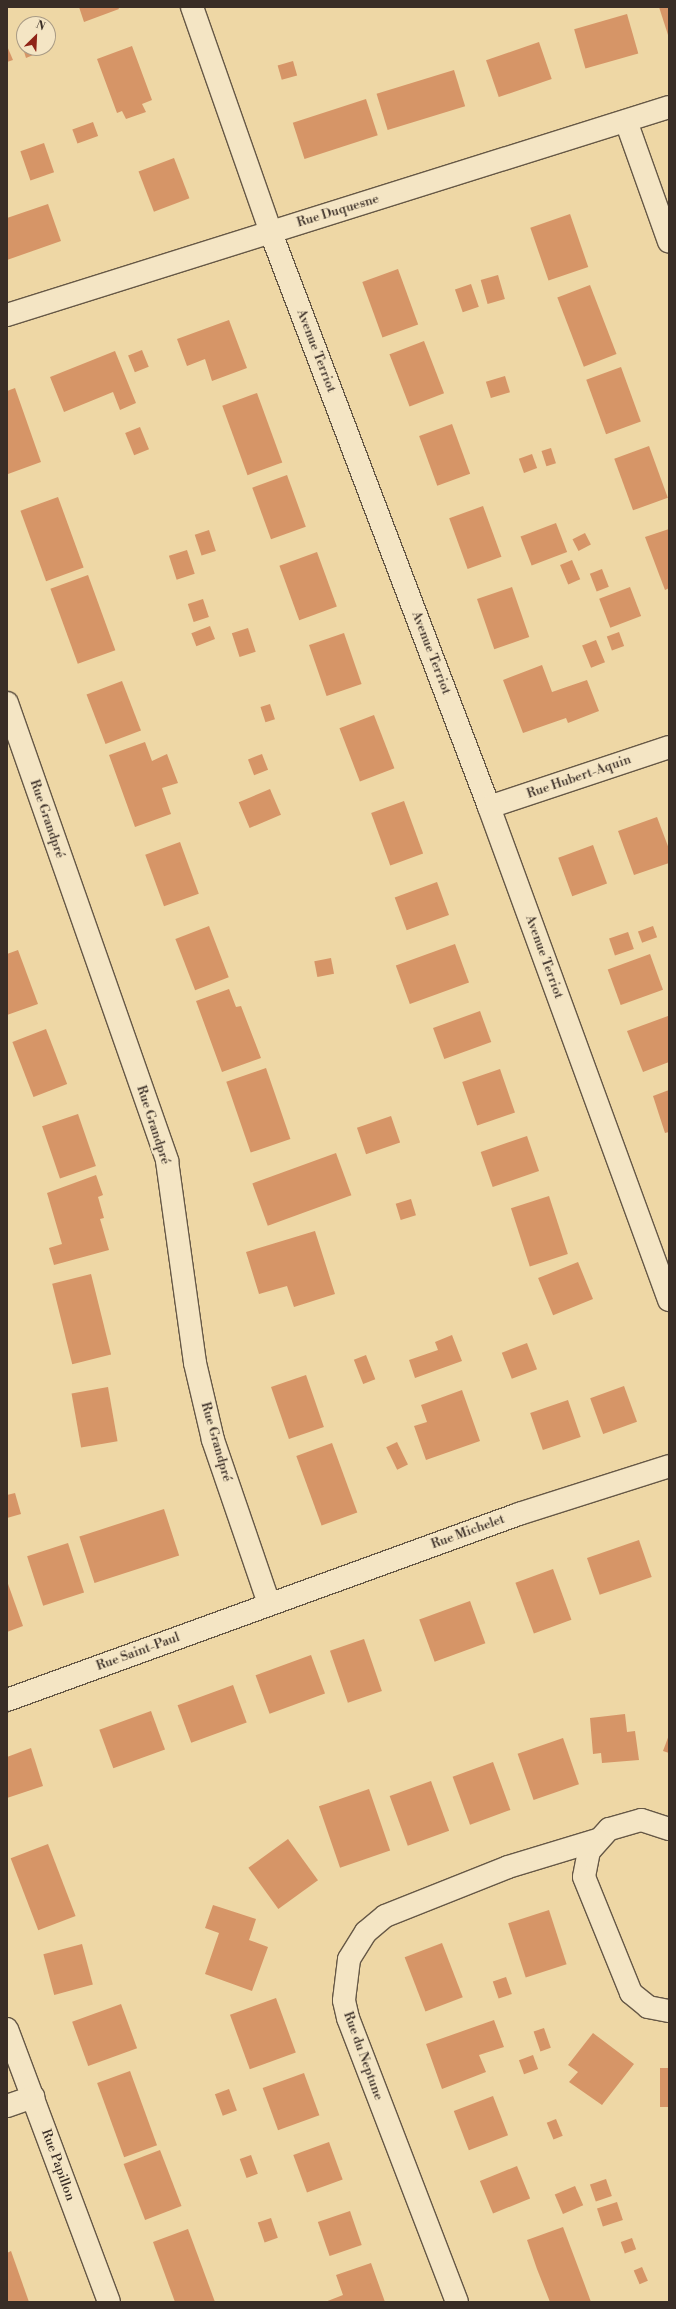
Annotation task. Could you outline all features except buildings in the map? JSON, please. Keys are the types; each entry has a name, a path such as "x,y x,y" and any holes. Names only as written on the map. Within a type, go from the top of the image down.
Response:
{"street":[{"name":"Avenue Terriot","path":"192,7 271,232 490,807 669,1300"},
{"name":"Rue Duquesne","path":"7,315 669,107"},
{"path":"626,121 669,242"},
{"name":"Rue Grandpré","path":"7,703 167,1162 195,1363 213,1440 269,1604"},
{"name":"Rue Hubert-Aquin","path":"490,807 669,747"},
{"name":"Rue Michelet","path":"269,1604 519,1514 669,1466"},
{"name":"Rue Saint-Paul","path":"7,1700 269,1604"},
{"name":"Rue du Neptune","path":"457,2302 348,2018 344,2000 349,1959 366,1932 385,1916 508,1867 597,1840 621,1823 641,1820 669,1829"},
{"name":"Rue du Neptune","path":"597,1840 587,1857 584,1877 631,1993 648,2006 669,2011"},
{"name":"Rue Papillon","path":"7,2029 109,2302"},
{"path":"7,2106 33,2097"}]}
